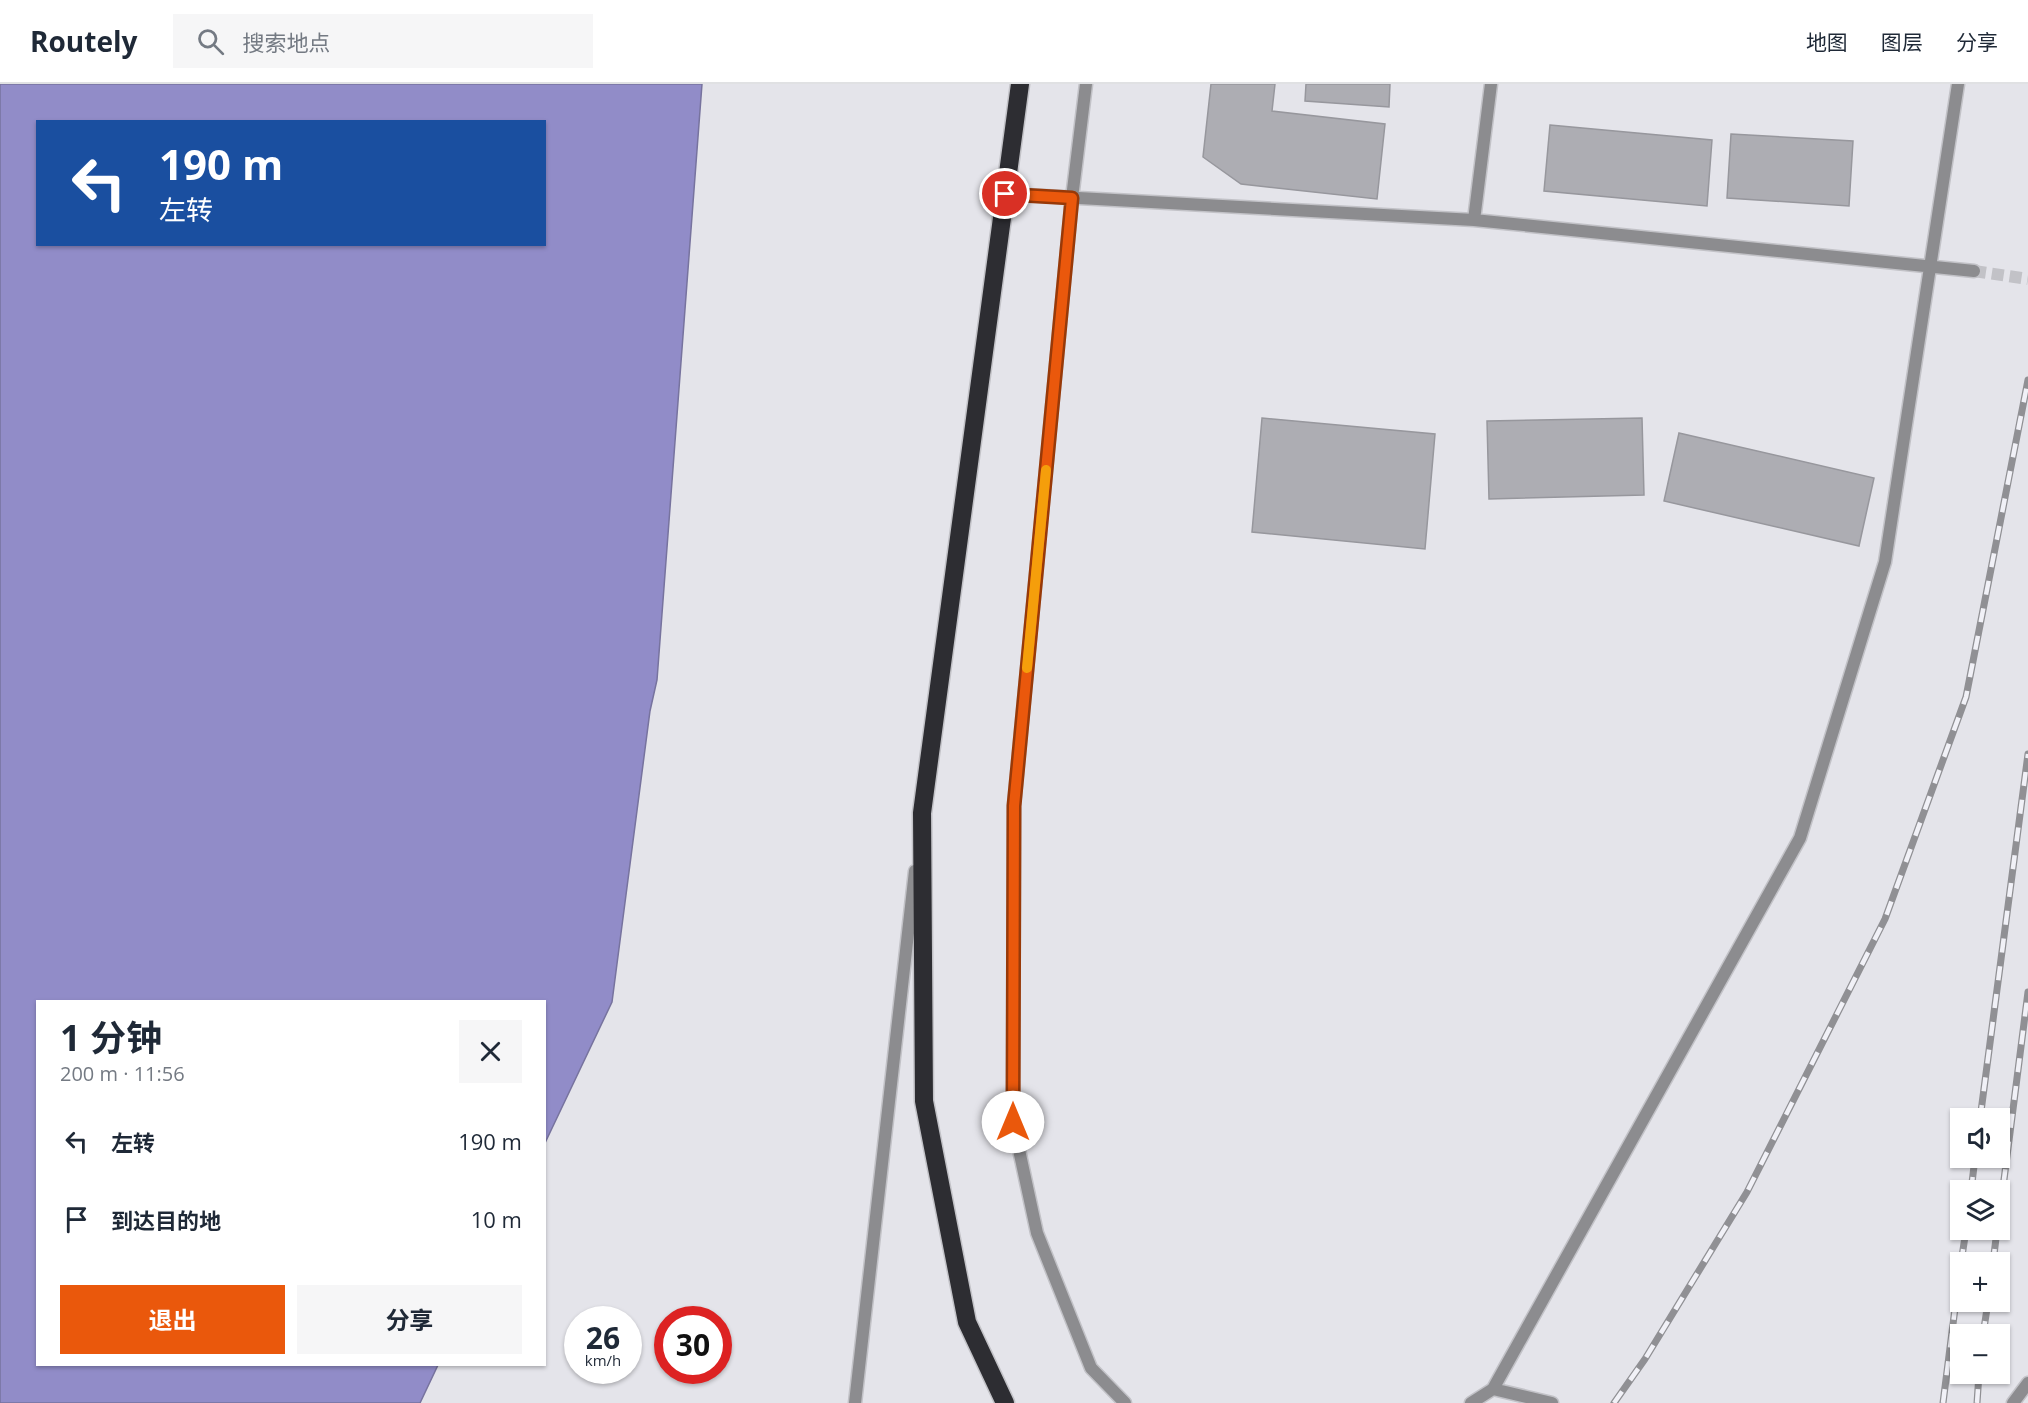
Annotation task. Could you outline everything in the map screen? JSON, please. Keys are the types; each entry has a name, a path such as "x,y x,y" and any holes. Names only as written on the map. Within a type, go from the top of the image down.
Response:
{"highway":[{"path":"1005,1403 968,1322 924,1101 922,813 1020,84"}],"street":[{"path":"1086,84 1072,198 1014,806 1013,1122 1037,1233 1091,1368 1125,1403"},
{"path":"1474,220 1491,84"},
{"path":"1471,1403 1493,1389 1800,838 1885,562 1958,84"},
{"path":"1005,194 1474,220 1974,271"},
{"path":"855,1403 922,813"},
{"path":"2013,1403 2028,1383"},
{"path":"1493,1389 1552,1403"}],"shaded area":[{"path":"0,84 702,84 657,680 650,711 612,1002 546,1141 546,1000 36,1000 36,1366 438,1366 420,1403 0,1403"}],"building":[{"path":"1211,84 1275,84 1272,111 1385,124 1377,199 1241,184 1203,157"},
{"path":"1306,84 1390,84 1389,107 1305,101"},
{"path":"1550,125 1712,140 1707,206 1544,191"},
{"path":"1731,134 1853,141 1849,206 1727,198"},
{"path":"1262,418 1435,434 1425,549 1252,532"},
{"path":"1642,418 1644,495 1489,499 1487,421"},
{"path":"1679,433 1874,478 1859,546 1664,501"}],"tunnel":[{"path":"1974,271 2028,279"}],"railway":[{"path":"1614,1403 1645,1359 1747,1192 1885,919 1966,697 2028,380"},
{"path":"1981,1108 2028,754"},
{"path":"2004,1180 2028,992"},
{"path":"1972,1180 1974,1168"},
{"path":"1963,1252 1964,1240"},
{"path":"1994,1252 1996,1240"},
{"path":"1943,1403 1955,1312"},
{"path":"1985,1324 1986,1312"},
{"path":"1977,1403 1978,1384"}],"slow traffic":[{"path":"1027,668 1046,470"}],"route":[{"path":"1005,194 1072,198 1014,806 1013,1122"}]}
